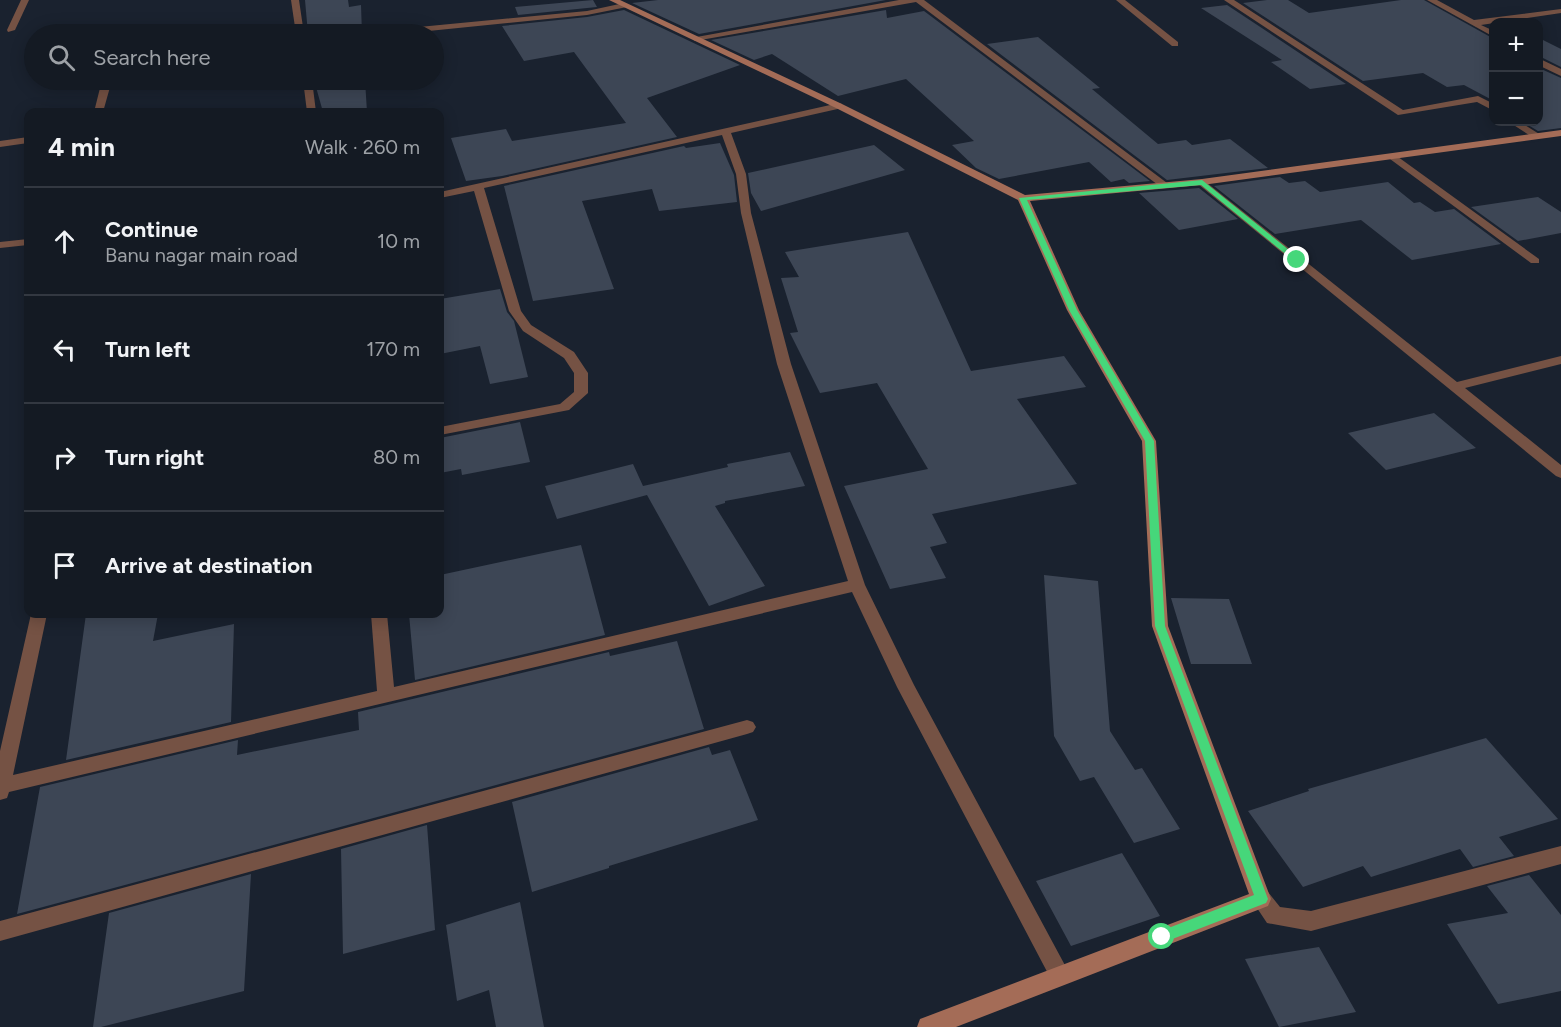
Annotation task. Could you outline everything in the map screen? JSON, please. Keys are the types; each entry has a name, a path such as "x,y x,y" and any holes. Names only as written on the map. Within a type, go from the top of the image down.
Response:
{"street":[{"path":"11,30 25,0"},
{"path":"296,0 299,24"},
{"path":"695,38 913,0"},
{"path":"918,0 1166,186"},
{"path":"1120,0 1175,44"},
{"path":"1228,0 1401,113 1478,99 1489,105"},
{"path":"1431,0 1489,31"},
{"path":"444,28 587,14 621,2 839,106 1023,198 1202,182 1561,133"},
{"path":"1474,23 1561,11"},
{"path":"1544,13 1561,21"},
{"path":"1543,63 1561,73"},
{"path":"99,108 104,90"},
{"path":"308,90 311,108"},
{"path":"444,194 839,106"},
{"path":"1521,126 1539,137"},
{"path":"726,132 741,174 746,213 784,364 857,585 906,687 1060,976"},
{"path":"0,144 24,141"},
{"path":"1394,157 1535,261"},
{"path":"1202,182 1452,387 1561,473"},
{"path":"444,430 564,407 581,393 581,373 569,355 527,328 515,311 478,186"},
{"path":"1023,198 1073,310 1149,441 1160,626 1261,899 1274,916 1311,921 1561,855"},
{"path":"0,245 24,242"},
{"path":"1452,387 1561,360"},
{"path":"38,618 1,789 857,585"},
{"path":"379,618 386,696"},
{"path":"0,931 747,727"},
{"path":"942,1025 1060,976 1261,899"}],"building":[{"path":"305,0 348,0 349,7 361,5 362,24 307,24"},
{"path":"593,0 597,7 518,15 515,7"},
{"path":"658,0 886,0 699,34 632,3"},
{"path":"1288,0 1309,13 1401,0 1424,0 1489,36 1489,98 1464,85 1447,87 1423,73 1363,81 1243,3"},
{"path":"1227,5 1346,84 1310,89 1271,62 1282,60 1201,8"},
{"path":"624,10 740,65 647,98 677,137 502,176 466,181 451,138 506,129 512,141 626,123 574,52 524,61 502,26 587,17"},
{"path":"886,10 887,18 924,11 1150,181 1129,183 1124,179 1111,182 1089,162 999,179 976,168 952,145 974,141 906,79 838,96 772,54 754,60 711,40"},
{"path":"1038,37 1100,88 1092,89 1158,144 1186,140 1192,145 1230,139 1268,168 1167,180 987,44"},
{"path":"1543,40 1561,49 1561,67 1543,58"},
{"path":"1543,70 1561,78 1561,128 1538,131 1530,126 1543,126"},
{"path":"317,90 366,90 367,108 322,108"},
{"path":"720,143 734,175 737,202 659,211 652,189 582,201 614,289 533,301 504,186 684,146 686,148"},
{"path":"874,145 905,170 761,211 751,193 748,173"},
{"path":"1280,177 1289,183 1305,181 1320,192 1388,182 1414,203 1420,202 1435,212 1454,209 1501,244 1412,260 1361,220 1275,234 1214,186"},
{"path":"1199,188 1238,219 1179,230 1139,193"},
{"path":"1538,197 1561,212 1561,233 1518,241 1471,207"},
{"path":"908,232 971,371 1064,356 1086,387 1017,399 1077,484 932,514 947,543 930,547 946,578 890,589 844,486 928,469 877,383 820,393 790,333 798,332 781,278 799,277 785,252"},
{"path":"500,289 507,312 514,321 528,377 490,384 480,346 444,353 444,298"},
{"path":"1434,413 1476,448 1386,470 1348,433"},
{"path":"520,422 530,462 462,475 461,469 444,472 444,437"},
{"path":"790,452 805,486 725,501 715,506 765,586 709,606 647,495 557,519 545,486 633,464 643,486 728,467 727,464"},
{"path":"581,545 605,635 415,680 409,618 444,618 444,574"},
{"path":"1044,575 1098,581 1110,731 1135,770 1142,768 1180,829 1134,843 1094,777 1080,781 1054,736"},
{"path":"1171,598 1229,599 1252,664 1191,664"},
{"path":"85,618 157,618 153,641 234,624 231,722 66,760"},
{"path":"677,641 704,729 17,914 40,787 238,740 237,755 359,730 358,712 609,652 610,656"},
{"path":"1486,738 1558,819 1499,837 1514,856 1473,867 1460,849 1371,877 1363,866 1303,887 1248,811 1309,791 1308,789"},
{"path":"709,747 712,755 730,750 758,820 532,892 512,802"},
{"path":"427,825 435,930 343,954 341,849"},
{"path":"1122,853 1160,916 1071,946 1036,881"},
{"path":"251,874 244,991 101,1027 93,1027 109,913"},
{"path":"1529,875 1561,915 1561,991 1498,1004 1447,924 1508,913 1487,886"},
{"path":"520,902 544,1027 496,1027 489,990 457,1001 446,925"},
{"path":"1319,947 1356,1012 1279,1027 1245,959"}],"route":[{"path":"1162,937 1261,899 1160,626 1149,441 1073,310 1023,198 1202,182 1297,260"}]}
